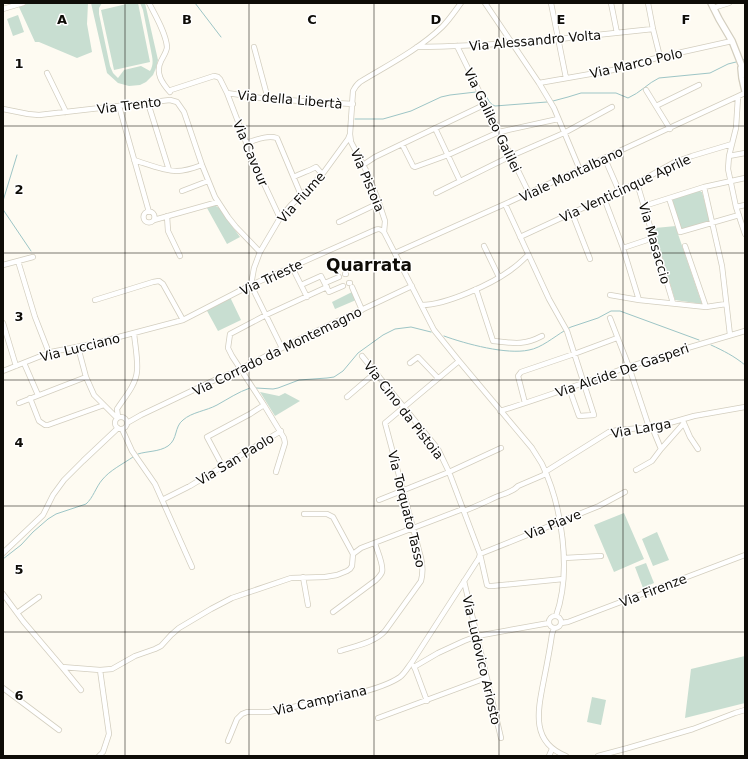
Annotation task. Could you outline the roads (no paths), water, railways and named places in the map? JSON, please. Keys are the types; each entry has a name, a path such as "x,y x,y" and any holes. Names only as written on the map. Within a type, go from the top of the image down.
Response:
{"main road":[{"path":"712,6 732,41 745,74"},
{"path":"740,64 745,92"}],"street":[{"path":"3,9 23,3"},
{"path":"149,3 164,35 167,48 160,64 159,75 162,82 170,92 170,100"},
{"name":"Via Pistoia","path":"384,232 385,222 369,176 351,142 350,134 353,91 356,85 417,47 441,28 461,3"},
{"path":"485,3 554,108 580,170"},
{"path":"551,3 566,78"},
{"path":"611,3 617,32"},
{"path":"648,3 660,57"},
{"path":"712,6 728,3"},
{"name":"Via Alessandro Volta","path":"417,47 512,43 653,29"},
{"name":"Via Marco Polo","path":"539,83 613,70 660,57 732,41"},
{"name":"Via Galileo Galilei","path":"457,46 529,193"},
{"path":"254,47 268,99"},
{"path":"47,73 66,112"},
{"name":"Via Cavour","path":"170,92 171,90 214,76 220,79 227,93 246,143 280,218"},
{"path":"656,106 699,85"},
{"path":"646,90 670,129"},
{"name":"Viale Montalbano","path":"395,252 670,129 738,97 745,92"},
{"name":"Via della Libertà","path":"227,93 268,99 353,104"},
{"path":"738,97 736,128 729,156 728,169 736,207 745,234"},
{"name":"Via Trento","path":"3,109 39,115 170,100 177,102 184,112 208,181 218,202 236,227 260,252"},
{"path":"148,103 169,170"},
{"path":"363,165 375,157 486,104"},
{"path":"119,106 149,212 154,214 154,220"},
{"path":"436,193 511,156 564,133 612,107"},
{"path":"402,144 413,166 416,167 448,155 499,132 558,119"},
{"path":"435,128 460,181"},
{"name":"Via Fiume","path":"251,285 254,268 260,252 280,218 322,174 350,134"},
{"path":"246,143 263,138 276,137 302,194"},
{"name":"Via Venticinque Aprile","path":"520,237 637,183 682,160 732,144"},
{"path":"729,156 745,153"},
{"path":"605,158 620,191"},
{"path":"134,160 177,171 188,170 202,165"},
{"path":"294,177 316,167 322,174"},
{"path":"644,206 704,187 745,178"},
{"path":"182,191 208,181"},
{"name":"Via Masaccio","path":"637,183 673,303"},
{"path":"704,187 722,266 730,335"},
{"path":"604,198 623,248 639,300"},
{"path":"669,198 680,232 739,215"},
{"path":"149,212 144,216 145,220 149,222 218,202"},
{"path":"339,222 379,204"},
{"path":"505,204 549,300 565,327 594,415 579,416 569,388"},
{"path":"736,207 745,205"},
{"path":"572,213 590,259"},
{"path":"167,216 168,231 180,256"},
{"name":"Via Trieste","path":"134,333 183,320 251,285 375,230 380,229 384,232"},
{"path":"384,232 434,330 532,448 546,473 554,495 560,521 564,558 561,600 556,616"},
{"path":"623,248 653,238"},
{"path":"484,246 500,277"},
{"path":"685,246 706,307"},
{"path":"422,305 432,305 443,302 476,289 511,270 528,255"},
{"path":"3,265 33,256"},
{"path":"18,261 35,317 49,353"},
{"path":"292,267 307,297"},
{"path":"301,285 321,276 329,292 343,286"},
{"path":"276,472 285,443 284,438 228,348 230,334 266,315 307,297 339,277"},
{"path":"95,300 159,281 163,284 183,320"},
{"path":"350,284 362,310"},
{"path":"251,285 282,348"},
{"name":"Via Corrado da Montemagno","path":"3,553 42,515 53,495 64,480 121,426 221,377 232,374 282,348 412,286"},
{"path":"476,289 493,341 524,344 542,336"},
{"path":"610,295 639,300 706,307 726,304"},
{"path":"610,318 650,427 661,449"},
{"path":"3,323 16,366"},
{"name":"Via Alcide De Gasperi","path":"500,411 629,367 745,331"},
{"path":"121,426 121,404 136,378 137,370 134,333"},
{"name":"Via Lucciano","path":"3,371 49,353 134,333"},
{"path":"525,403 518,376 521,372 617,338"},
{"path":"78,347 86,377 94,395 104,405 121,417"},
{"name":"Via Cino da Pistoia","path":"362,356 438,449 449,472 480,554 487,585 563,579"},
{"path":"410,363 418,357 438,378"},
{"path":"403,407 459,361"},
{"path":"24,363 38,395"},
{"path":"347,397 375,373"},
{"path":"19,403 86,377"},
{"path":"30,398 39,421 44,425 48,425 104,405"},
{"path":"223,467 207,437 250,414 264,404"},
{"name":"Via Torquato Tasso","path":"340,652 379,637 421,581 423,574 413,528 385,423 403,407"},
{"name":"Via Larga","path":"353,554 361,548 486,502 516,489 518,486 546,473 609,432 684,421 700,415 745,407"},
{"name":"Via Corrado da Montemagno","path":"121,417 141,415"},
{"path":"121,417 115,420 121,426 132,450 154,481 192,567"},
{"path":"684,421 690,437 698,449"},
{"path":"636,470 652,461 684,421"},
{"name":"Via San Paolo","path":"162,500 223,467 281,431"},
{"path":"379,500 449,472 501,448"},
{"name":"Via Piave","path":"480,554 599,506 625,492"},
{"path":"62,667 100,670 112,669 135,656 161,646 179,628 214,607 243,593 291,578 325,577 344,573 350,569 352,566 353,554 333,517 322,513 304,514"},
{"path":"333,612 380,576 382,567 375,544"},
{"name":"Via Campriana","path":"228,741 237,719 242,714 247,712 269,712 364,692 399,678 413,664 479,558 480,554"},
{"name":"Via Firenze","path":"561,623 568,622 745,555"},
{"path":"564,558 601,556"},
{"path":"303,577 308,605"},
{"name":"Via Ludovico Ariosto","path":"464,581 500,738"},
{"path":"3,594 5,600 81,690"},
{"path":"16,613 39,597"},
{"path":"556,616 559,618 561,623 558,627 554,628 552,634 541,694 539,725 541,733 548,745 552,749 566,756"},
{"path":"549,623 551,617 556,616"},
{"path":"549,623 554,628"},
{"path":"427,701 413,664 477,636 549,623"},
{"path":"100,670 109,734 103,752 100,756"},
{"path":"378,718 486,678"},
{"path":"3,688 59,730"},
{"path":"598,756 693,729 745,710"},
{"path":"549,756 552,749"}],"waterway":[{"path":"195,3 221,37"},
{"path":"553,101 581,93 616,93 628,98 659,78 710,73 728,64 736,62"},
{"path":"482,91 490,103 495,106 547,102"},
{"path":"355,119 383,119 411,111 441,97 476,92"},
{"path":"3,201 17,155"},
{"path":"3,209 31,251"},
{"path":"567,329 598,318 611,311 620,311 699,340"},
{"path":"256,388 273,389 299,380 334,377 343,371 358,353 383,335 395,329 411,327 431,332"},
{"path":"444,336 486,348 520,351 534,349 564,331"},
{"path":"711,345 729,354 745,365"},
{"path":"138,454 168,446 173,440 178,426 187,417 213,407 250,388"},
{"path":"3,559 21,545 48,519 56,514 86,504 91,499 105,476 133,457"}],"district":[{"name":"Quarrata","path":"369,265"}]}
